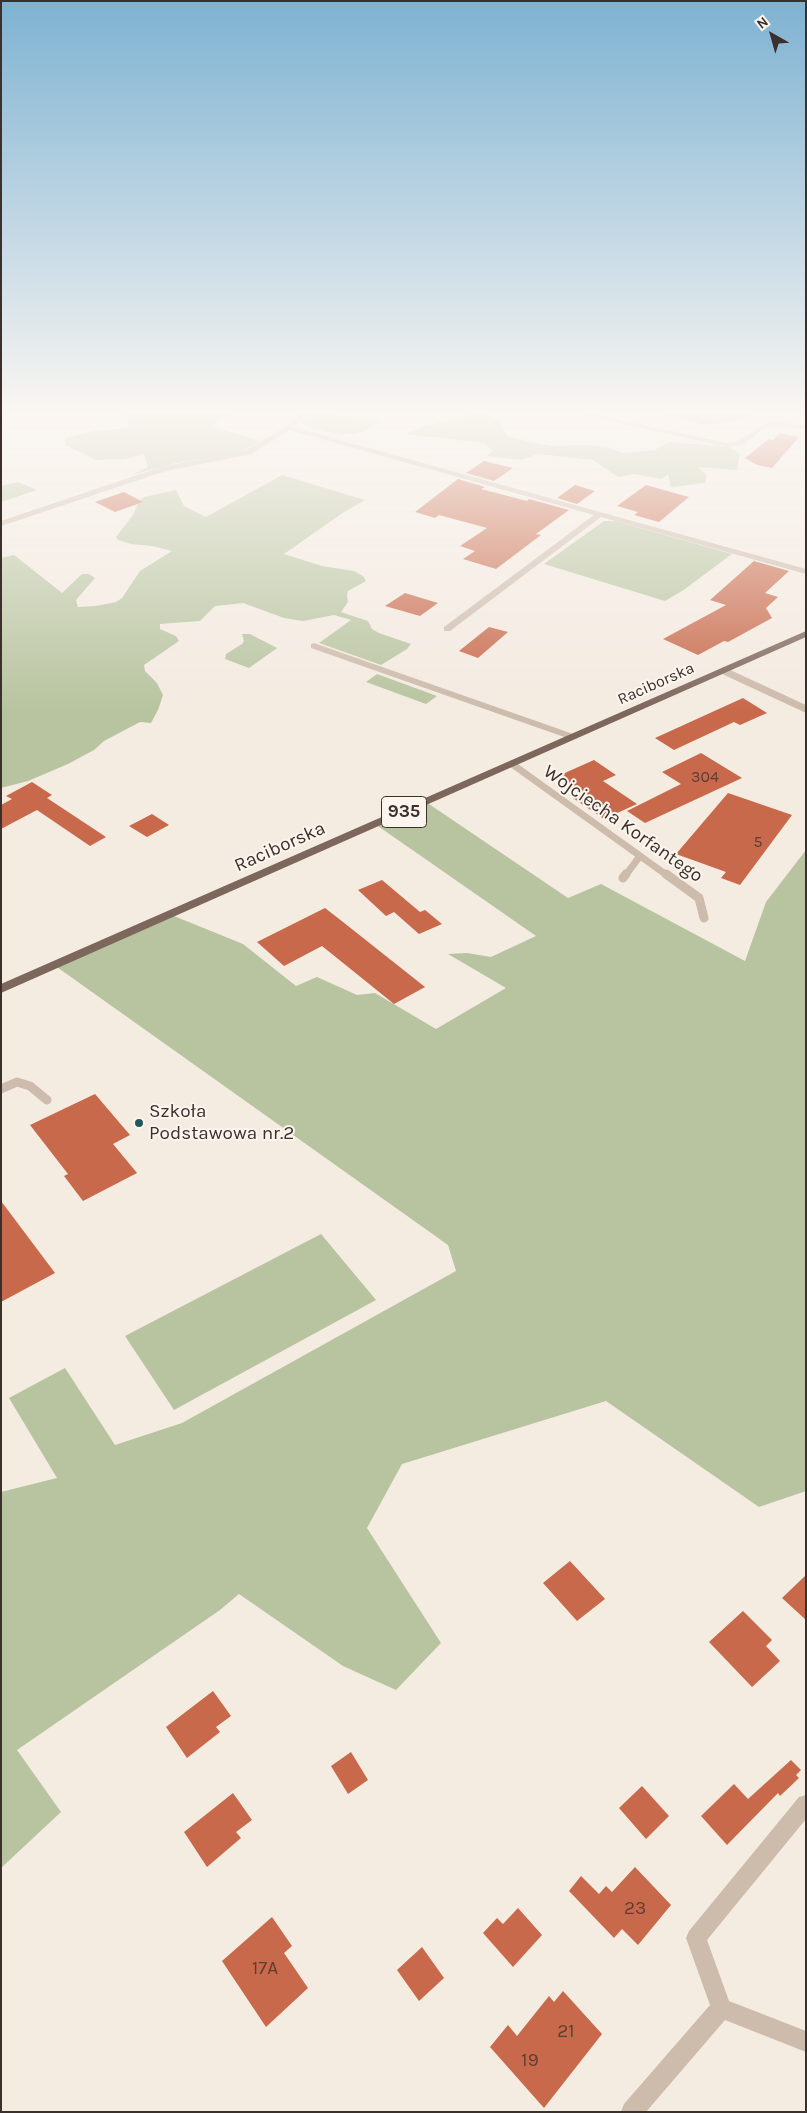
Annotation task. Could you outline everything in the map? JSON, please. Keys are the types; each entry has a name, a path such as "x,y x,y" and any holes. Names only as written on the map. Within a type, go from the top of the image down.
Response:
{"main road":[{"name":"Raciborska","path":"1,988 806,634"}],"street":[{"path":"1,524 35,513"},
{"path":"590,513 806,572"},
{"path":"447,629 599,515"},
{"path":"314,646 573,737"},
{"path":"806,1804 696,1938 721,2008 806,2042"},
{"path":"632,2112 721,2008"}],"lane":[{"name":"Raciborska","path":"724,671 806,709"},
{"name":"Wojciecha Korfantego","path":"512,764 699,898 704,918"},
{"path":"623,878 640,856"},
{"path":"1,1089 17,1082 30,1086 47,1100"}],"green space":[{"path":"134,513 197,513 206,517 214,513 343,513 284,554 322,566 354,571 363,576 366,581 348,591 348,602 341,612 368,621 372,629 379,633 411,644 407,649 381,665 319,643 351,620 334,615 303,621 284,618 243,603 215,606 200,621 160,624 160,629 176,636 179,641 144,665 145,671 157,683 163,695 151,723 140,722 104,741 94,750 68,764 28,781 1,788 1,558 14,555 62,593 82,574 89,574 95,578 76,600 78,607 116,602 122,598 140,571 172,551 118,540 116,537"},
{"path":"604,521 615,521 732,554 685,589 665,601 544,564"},
{"path":"242,634 250,634 277,648 249,668 225,659 226,654 242,644 244,641"},
{"path":"377,674 437,696 426,704 366,682"},
{"path":"426,802 568,898 601,884 745,961 766,902 806,850 806,1491 759,1507 606,1401 402,1464 367,1528 441,1643 396,1690 343,1666 239,1594 220,1610 17,1750 61,1812 1,1868 1,1492 57,1478 9,1398 65,1368 115,1445 182,1423 456,1271 448,1245 54,965 169,914 243,944 296,986 317,977 357,995 375,993 436,1029 506,988 448,954 467,953 491,957 536,936 375,824"},
{"path":"321,1234 376,1300 174,1410 125,1336"}],"building":[{"path":"417,513 565,513 536,534 541,535 496,569 463,559 475,551 460,546 487,528 439,515 435,518"},
{"path":"637,513 670,513 659,522 634,515"},
{"path":"754,561 789,571 765,593 778,597 766,608 772,618 728,642 724,641 698,655 663,639 726,605 710,600"},
{"path":"405,593 438,603 420,616 385,606"},
{"path":"489,627 508,632 478,658 459,651"},
{"path":"743,698 767,713 740,725 734,722 674,750 655,738"},
{"path":"701,753 742,778 645,823 627,811 681,784 662,772"},
{"path":"594,760 616,775 603,781 637,804 604,819 573,798 584,794 558,776"},
{"path":"32,782 52,795 47,798 106,837 90,846 37,810 1,829 1,805 12,799 6,796"},
{"path":"728,793 792,815 740,885 721,878 726,872 676,854"},
{"path":"152,814 169,825 147,837 129,826"},
{"path":"382,880 420,912 425,910 442,924 419,934 394,912 386,916 358,890"},
{"path":"325,908 425,987 394,1004 322,946 284,966 257,942"},
{"name":"Szkoła Podstawowa nr.2","path":"95,1094 130,1135 113,1144 137,1173 83,1201 64,1176 68,1174 30,1125"},
{"path":"1,1201 55,1273 1,1302"},
{"path":"570,1561 605,1599 577,1621 543,1583"},
{"path":"806,1575 806,1620 782,1598"},
{"path":"743,1611 772,1640 766,1646 780,1661 752,1687 709,1642"},
{"path":"213,1691 231,1716 216,1727 220,1732 187,1758 166,1727"},
{"path":"351,1752 368,1780 348,1794 331,1766"},
{"path":"791,1760 801,1770 796,1775 799,1778 780,1796 778,1793 727,1845 701,1816 734,1784 748,1799"},
{"path":"642,1786 669,1816 646,1839 619,1808"},
{"path":"233,1793 252,1820 236,1832 241,1838 207,1867 184,1832"},
{"path":"635,1867 671,1905 638,1945 622,1929 614,1938 569,1891 581,1876 599,1894 606,1886 612,1892"},
{"path":"518,1908 542,1935 513,1967 483,1933 497,1918 503,1924"},
{"path":"272,1917 292,1946 284,1953 308,1988 266,2027 222,1961"},
{"path":"422,1947 444,1978 419,2001 397,1970"},
{"path":"563,1991 602,2034 544,2108 490,2047 508,2025 517,2036 549,1996 554,2002"}],"place":[{"name":"Szkoła Podstawowa nr.2","path":"139,1123"}]}
